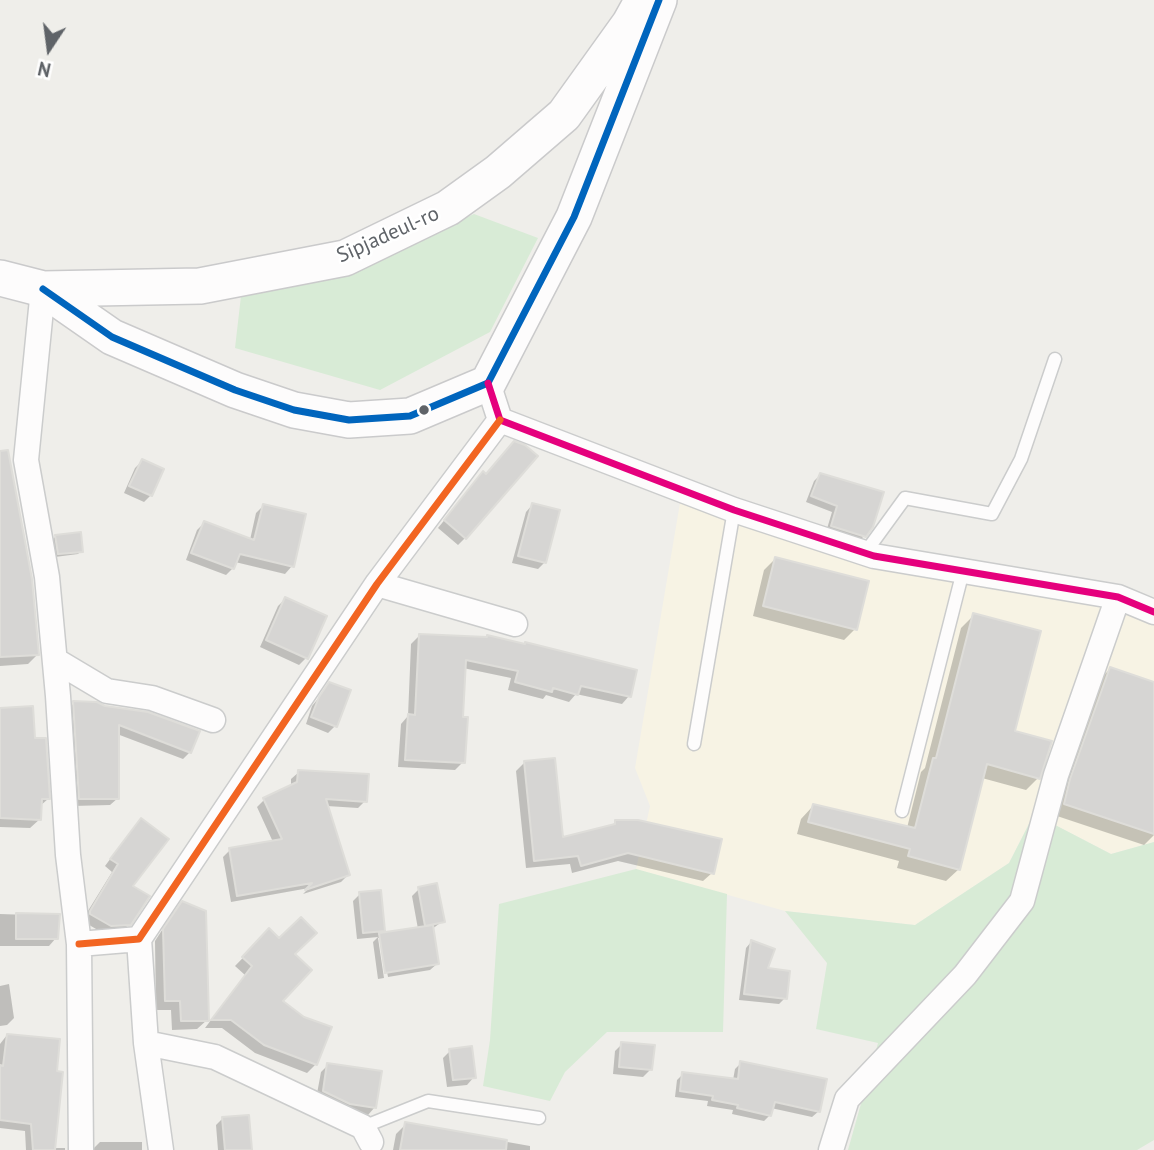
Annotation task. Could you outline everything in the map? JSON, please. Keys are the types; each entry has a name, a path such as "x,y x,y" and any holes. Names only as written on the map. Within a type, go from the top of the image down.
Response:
{"main road":[{"name":"Sipjadeul-ro","path":"0,278 43,289 200,286 345,258 448,208 536,140 564,115 629,23 642,0"},
{"path":"488,383 574,217 659,0"},
{"name":"Sipjadeul-ro","path":"43,289 112,337 235,390 294,410 349,420 410,416 488,383"}],"street":[{"path":"43,289 26,460 47,578 68,855 79,944 81,1150"},
{"path":"488,383 500,420"},
{"path":"500,420 734,510 865,553 1118,597 1154,612"},
{"path":"161,1150 145,1043 139,939 377,584 500,420"},
{"path":"377,584 515,624"},
{"path":"831,1150 847,1099 965,975 1022,901 1056,775 1118,597"},
{"path":"55,660 107,691 152,698 213,720"},
{"path":"79,944 139,939"},
{"path":"145,1043 215,1056 367,1135"}],"lane":[{"path":"865,553 905,498 992,514 1021,459 1055,359"},
{"path":"694,744 734,510"},
{"path":"902,811 963,572"},
{"path":"367,1135 428,1101 539,1118"}],"shaded area":[{"path":"680,503 960,581 1125,610 1154,622 1154,842 1111,854 1034,814 1009,863 915,925 785,911 636,869 650,806 635,768"}],"green space":[{"path":"474,214 538,238 490,332 380,390 235,348 241,296 356,267"},
{"path":"1034,814 1111,854 1154,842 1154,1140 1137,1150 848,1150 878,1043 816,1029 827,963 785,911 915,925 1009,863"},
{"path":"636,869 727,894 723,1032 607,1032 565,1072 550,1101 483,1086 490,1040 499,904"}],"building":[{"path":"514,441 525,445 538,456 466,539 444,520 483,471 486,474"},
{"path":"8,450 32,579 39,655 0,657 0,451"},
{"path":"142,459 164,469 152,496 129,486"},
{"path":"820,473 884,492 873,527 866,537 831,526 837,506 811,496"},
{"path":"532,503 560,510 546,563 518,556"},
{"path":"263,504 306,514 294,567 240,554 234,569 191,553 204,521 254,540"},
{"path":"81,532 83,552 58,554 55,535"},
{"path":"775,557 869,581 857,630 763,606"},
{"path":"285,597 327,616 308,659 266,640"},
{"path":"973,613 1041,631 1015,731 1052,741 1040,779 987,764 960,870 908,856 910,849 808,822 813,804 915,828"},
{"path":"419,634 487,635 637,670 631,697 581,686 578,695 553,688 552,692 515,682 518,671 466,660 463,717 468,717 465,763 405,760 408,714 415,715"},
{"path":"1110,667 1154,682 1154,834 1064,804 1070,779"},
{"path":"329,682 351,690 337,727 311,717"},
{"path":"73,701 97,702 105,706 148,712 200,731 191,753 119,725 119,799 79,799"},
{"path":"33,706 35,738 46,738 50,799 42,799 41,820 0,818 0,708"},
{"path":"555,758 563,837 615,824 615,820 638,820 722,839 714,874 628,853 581,866 578,856 534,861 524,761"},
{"path":"298,770 369,774 367,802 326,799 350,875 305,890 312,883 237,896 229,848 282,839 263,798 297,782"},
{"path":"141,818 169,839 133,886 150,896 131,925 111,926 90,914 90,911 118,864 110,859"},
{"path":"437,883 445,922 425,926 418,887"},
{"path":"381,890 385,931 363,933 359,892"},
{"path":"182,901 206,911 209,1021 181,1021 180,1001 165,1001 163,929"},
{"path":"16,913 60,914 58,939 16,939"},
{"path":"301,917 317,933 295,954 312,970 283,1001 304,1017 332,1027 317,1065 264,1045 231,1020 211,1020 252,966 242,957 269,928 279,938"},
{"path":"433,925 439,964 385,973 379,933"},
{"path":"751,940 775,949 768,968 790,971 787,999 744,994"},
{"path":"7,1034 60,1039 57,1071 63,1072 55,1150 33,1150 31,1124 0,1120 0,1065 3,1066"},
{"path":"621,1042 655,1045 652,1070 619,1067"},
{"path":"472,1046 476,1078 453,1080 449,1049"},
{"path":"740,1061 827,1079 820,1112 775,1102 771,1116 712,1100 713,1096 680,1091 682,1072 738,1079"},
{"path":"327,1063 382,1071 376,1108 350,1104 323,1091"},
{"path":"249,1115 252,1150 225,1150 222,1117"},
{"path":"405,1122 507,1140 506,1150 400,1150"}],"transit line":[{"path":"43,289 112,337 235,390 294,410 349,420 410,416 488,383 574,217 659,0"},
{"path":"488,383 500,420 734,510 874,556 1118,597 1154,612"},
{"path":"79,944 139,939 377,584 500,420"}]}
